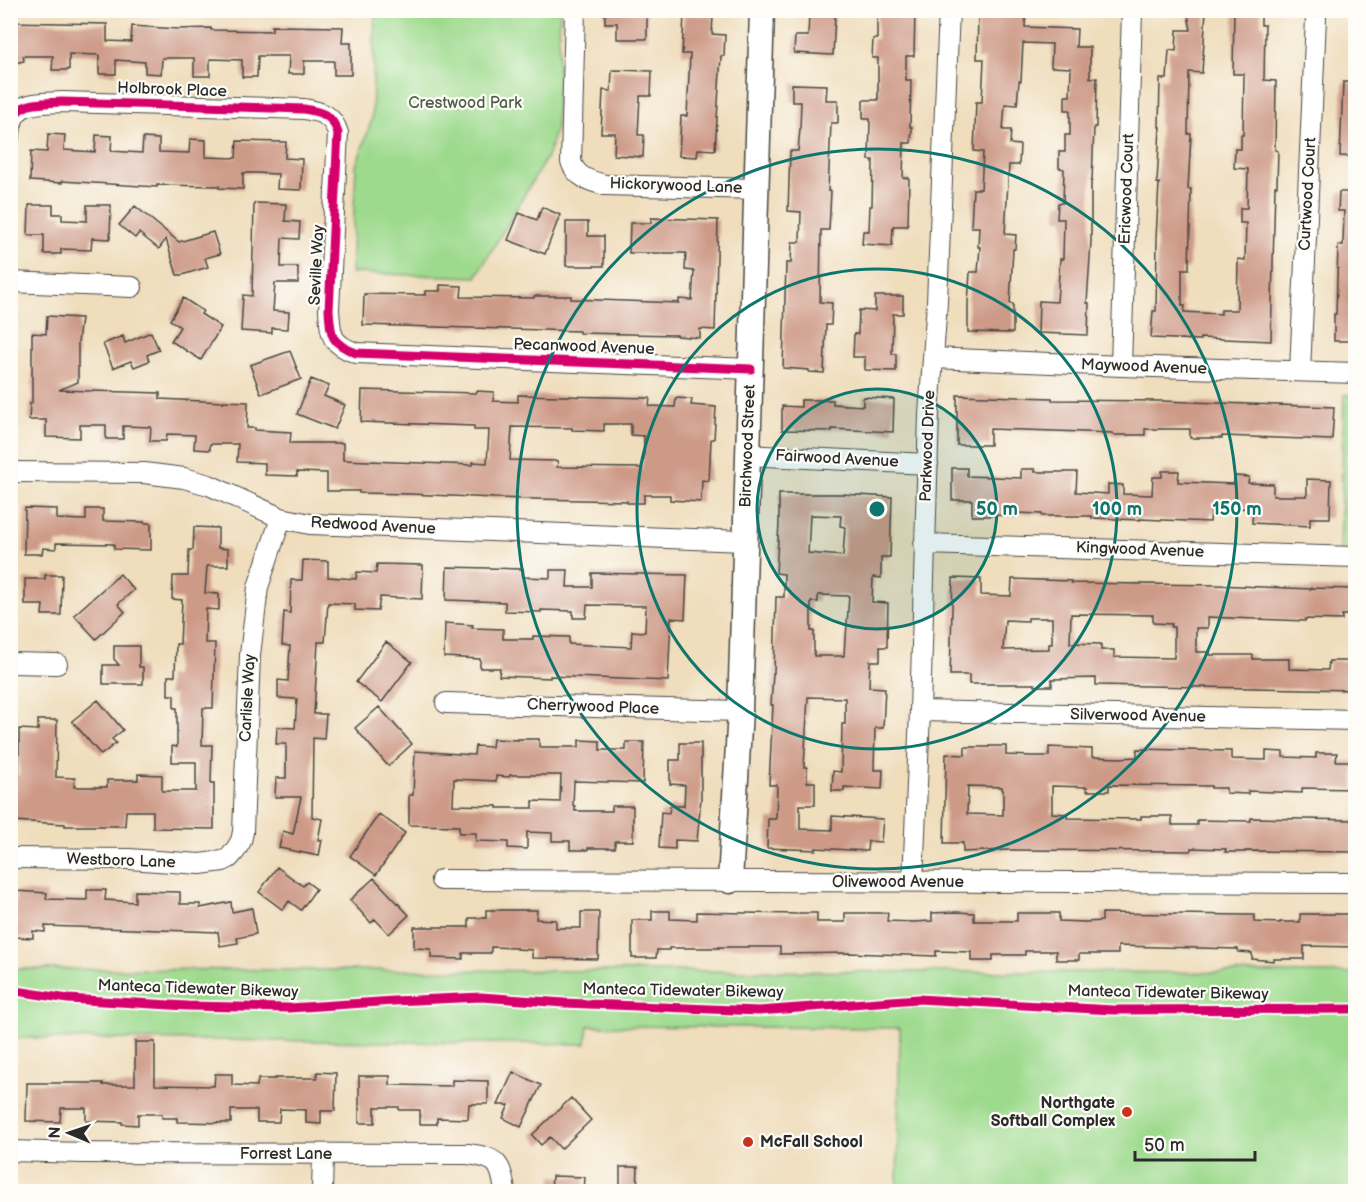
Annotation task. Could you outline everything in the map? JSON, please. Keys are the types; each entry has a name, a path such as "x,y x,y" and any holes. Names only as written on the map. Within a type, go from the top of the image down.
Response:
{"street":[{"name":"Hickorywood Lane","path":"575,10 571,162 574,169 586,180 605,185 756,189"},
{"name":"Birchwood Street","path":"730,881 740,711 762,10"},
{"name":"Parkwood Drive","path":"913,882 927,464 937,302 949,10"},
{"name":"Ericwood Court","path":"1121,366 1132,12"},
{"name":"Curtwood Court","path":"1300,371 1316,18"},
{"name":"Holbrook Place","path":"10,134 15,112 29,104 62,102 304,109 322,112"},
{"name":"Seville Way","path":"322,112 335,124 338,133 329,310 330,330 336,343 356,353 416,355"},
{"path":"10,282 132,287"},
{"name":"Pecanwood Avenue","path":"416,355 751,369"},
{"name":"Maywood Avenue","path":"933,358 1356,373"},
{"name":"Fairwood Avenue","path":"747,455 927,464"},
{"name":"Redwood Avenue","path":"10,472 144,473 184,478 209,484 281,518 310,524 744,541"},
{"name":"Carlisle Way","path":"210,862 229,858 241,841 243,832 251,644 258,587 281,518"},
{"name":"Kingwood Avenue","path":"924,544 1356,557"},
{"path":"10,663 57,664"},
{"name":"Cherrywood Place","path":"446,703 740,711"},
{"name":"Silverwood Avenue","path":"920,711 1356,720"},
{"name":"Westboro Lane","path":"10,858 129,859 200,864 210,862"},
{"name":"Olivewood Avenue","path":"441,880 1356,883"},
{"name":"Forrest Lane","path":"10,1151 468,1154 491,1159 499,1166 505,1188"},
{"path":"322,1191 323,1154"}],"green space":[{"name":"Crestwood Park","path":"375,11 560,11 556,128 548,155 476,277 351,273 356,166 372,119"},
{"path":"1344,395 1355,395 1355,557 1340,556"},
{"path":"10,969 1355,973 1355,1191 897,1191 900,1028 588,1026 586,1044 11,1038"}],"building":[{"path":"605,10 647,10 647,39 617,39 617,23 605,23"},
{"path":"877,10 915,10 914,56 906,56 906,80 911,80 910,127 912,127 911,143 904,143 903,178 909,178 908,226 893,226 892,246 862,244 863,231 869,231 873,160 869,160 870,119 863,119 863,100 878,100 878,58 872,58 873,39 877,39"},
{"path":"989,10 1026,10 1025,27 1077,29 1076,47 1090,47 1090,78 1097,78 1096,127 1094,127 1091,181 1088,335 1038,333 1039,301 1057,302 1060,259 1063,259 1064,219 1057,219 1058,203 1063,203 1064,169 1059,168 1059,152 1065,152 1065,135 1070,135 1070,110 1065,110 1065,96 1070,96 1071,68 1051,67 1052,44 1023,43 1017,105 1005,104 1003,130 1011,130 1010,144 1020,145 1019,165 1009,165 1005,234 1016,235 1010,304 1013,304 1013,333 968,332 970,272 978,272 980,247 978,247 979,227 971,227 973,189 981,189 983,152 974,151 976,102 982,102 984,59 977,59 978,16 989,16"},
{"path":"1187,10 1206,10 1202,73 1189,72 1188,134 1191,134 1188,189 1191,189 1189,269 1182,269 1182,306 1185,306 1184,312 1221,314 1221,310 1237,310 1238,259 1245,260 1246,223 1240,223 1240,208 1247,208 1248,169 1234,168 1235,149 1241,149 1241,135 1243,135 1244,74 1233,74 1234,10 1261,10 1261,25 1265,25 1264,80 1276,81 1275,150 1278,151 1271,341 1151,338 1153,311 1156,311 1160,79 1167,79 1169,50 1176,51 1177,30 1191,30"},
{"path":"684,14 713,16 712,34 725,35 724,56 721,56 715,150 698,149 697,157 679,156 681,116 687,116 690,54 682,54"},
{"path":"809,14 835,15 833,55 794,53 795,36 808,36"},
{"path":"10,22 107,24 107,41 131,42 132,26 272,31 272,26 343,27 342,43 351,43 351,75 334,75 334,61 304,61 304,74 288,74 289,56 258,56 257,77 242,77 242,60 210,59 210,76 194,76 194,58 162,58 161,74 145,73 145,62 116,60 116,74 99,74 99,55 69,54 69,70 52,70 53,56 23,56 24,61 10,64"},
{"path":"612,70 652,71 651,96 640,96 638,135 644,135 643,157 614,155 615,133 601,133 603,90 611,91"},
{"path":"1343,82 1356,82 1356,157 1340,156"},
{"path":"792,84 827,85 826,100 838,100 838,123 831,123 829,230 821,230 820,302 832,303 831,325 826,325 824,373 783,368 786,263 791,263 792,242 800,242 801,212 788,211 790,151 798,151 801,102 792,102"},
{"path":"48,134 65,135 64,150 95,152 96,135 112,136 111,151 142,153 143,138 159,139 159,152 189,153 190,139 206,140 206,157 236,158 237,141 286,142 285,158 302,159 301,190 277,189 278,174 256,173 243,173 243,189 219,188 219,186 157,185 157,187 30,181 31,151 47,152"},
{"path":"1339,192 1356,192 1356,341 1334,341 1338,245 1343,245 1344,211 1338,211"},
{"path":"254,203 286,204 285,221 300,222 299,239 282,238 281,267 298,267 298,283 275,283 273,311 289,312 288,329 272,328 272,333 241,331 243,295 252,296"},
{"path":"29,205 53,205 53,214 62,214 62,220 87,221 87,205 111,205 110,239 92,238 91,250 61,249 61,254 44,254 44,235 28,235"},
{"path":"135,206 179,242 213,232 220,254 205,258 208,267 177,275 166,239 159,249 139,233 135,238 119,225"},
{"path":"542,207 560,215 545,254 508,240 519,213 537,220"},
{"path":"651,218 718,220 715,330 700,329 700,338 677,335 579,333 579,331 363,325 364,294 425,295 425,291 440,291 440,285 462,286 461,297 571,296 571,299 679,303 679,299 692,300 694,271 685,270 686,253 629,253 630,223 651,223"},
{"path":"566,222 588,222 588,236 604,236 604,266 566,266"},
{"path":"875,296 903,296 903,314 893,314 892,354 896,354 896,371 865,370 865,357 853,357 854,334 858,334 859,310 875,311"},
{"path":"183,298 221,327 201,360 171,341 180,327 170,320"},
{"path":"47,316 81,318 78,343 78,382 59,390 160,393 160,399 248,402 247,428 291,432 290,443 343,443 343,460 473,465 473,462 487,463 489,430 474,430 474,426 361,422 362,390 494,392 493,401 518,402 518,395 650,398 649,406 675,407 676,398 692,399 691,405 716,407 714,439 711,439 709,481 702,480 701,502 670,500 670,495 644,495 644,503 627,503 627,501 327,491 327,473 297,472 297,476 265,475 265,463 237,462 238,444 210,444 210,450 194,449 195,435 167,434 166,441 150,441 151,427 123,426 123,439 106,439 106,425 80,425 80,438 46,437 46,420 29,420 30,403 32,403 32,333 46,334","holes":["604,424 631,424 631,435 644,436 642,468 557,467 558,461 510,460 512,427 604,431"]},
{"path":"151,332 159,350 147,355 149,361 134,367 131,361 113,368 103,344 123,336 125,343"},
{"path":"290,351 301,379 261,394 250,365"},
{"path":"311,379 329,386 324,396 345,405 335,429 297,414"},
{"path":"957,395 1052,398 1052,400 1334,407 1332,440 1222,436 1222,438 1190,438 1190,429 1145,429 1145,435 1113,435 1113,433 990,429 990,445 957,445"},
{"path":"863,397 894,399 893,432 832,429 832,431 782,430 782,406 801,407 801,400 833,400 833,404 863,406"},
{"path":"952,468 967,468 967,476 1021,478 1021,469 1035,469 1035,472 1077,472 1076,492 1108,494 1108,484 1123,485 1123,494 1152,495 1153,477 1162,477 1162,471 1179,471 1178,482 1234,484 1235,476 1249,477 1248,483 1273,484 1273,496 1307,496 1307,479 1331,480 1330,518 1310,518 1310,526 1252,523 1253,509 1224,507 1224,513 1211,512 1210,522 1042,516 1042,514 1017,513 1017,516 972,516 972,500 952,500"},
{"path":"779,494 892,497 890,557 881,557 881,578 873,577 872,602 888,603 887,647 880,647 880,661 870,661 869,687 885,688 883,728 875,728 874,770 883,770 882,789 844,787 844,791 832,791 833,771 841,772 845,698 808,697 804,767 807,767 807,782 815,782 815,805 800,805 800,829 832,830 832,816 883,819 881,842 868,841 867,851 767,848 768,819 776,819 777,785 769,785 776,597 784,597 784,574 776,573","holes":["810,515 841,516 840,526 845,527 843,556 808,553","818,595 849,596 844,656 814,656 811,602 818,602"]},
{"path":"25,508 57,509 57,519 86,520 86,509 103,509 103,521 151,523 151,550 114,549 114,544 56,543 56,549 43,548 42,554 24,554"},
{"path":"194,527 218,528 218,548 228,549 228,566 207,566 205,593 219,594 219,610 206,609 205,643 215,643 213,708 203,708 202,745 212,745 211,783 214,783 214,829 153,828 153,811 126,811 125,826 65,826 65,824 12,821 14,776 19,776 19,729 38,730 38,720 57,720 56,777 75,778 73,779 75,779 74,787 107,787 107,780 138,780 138,774 162,775 162,791 196,791 196,762 172,762 172,746 177,747 177,708 174,708 174,695 168,695 168,676 175,676 176,644 180,644 182,600 172,599 173,576 188,576 189,550 193,550"},
{"path":"303,560 328,561 328,577 356,579 357,572 376,573 377,564 423,565 422,599 380,597 378,611 355,610 355,604 328,603 325,642 318,642 314,714 326,714 324,739 313,738 312,817 322,819 318,840 322,840 319,856 279,848 283,831 293,834 301,797 275,797 276,778 286,778 286,744 276,744 277,727 295,728 297,699 278,698 278,680 288,681 290,646 282,645 284,612 290,613 291,580 302,580"},
{"path":"447,567 523,569 523,577 550,578 550,570 568,570 567,587 592,587 592,573 687,575 685,619 671,618 668,681 499,676 500,668 480,668 480,659 444,657 445,623 473,625 472,628 503,629 503,639 533,639 533,636 569,637 569,644 631,647 632,631 645,632 646,606 587,605 586,618 573,618 573,611 505,611 505,602 446,600"},
{"path":"120,574 134,590 118,604 125,612 96,639 74,615"},
{"path":"45,575 62,575 61,615 42,615 43,605 25,605 25,579 45,579"},
{"path":"953,578 981,579 981,595 1011,596 1012,579 1071,581 1071,583 1356,589 1356,615 1342,615 1342,620 1305,619 1305,621 1208,617 1208,628 1196,628 1196,652 1210,652 1210,655 1253,655 1253,659 1289,659 1289,669 1328,670 1329,661 1356,661 1356,690 1096,685 1096,678 1052,679 1052,686 969,684 969,675 950,675","holes":["1071,614 1153,615 1153,623 1172,624 1171,627 1174,627 1174,658 1114,657 1114,650 1101,650 1101,644 1070,643","1028,618 1052,618 1052,644 1049,644 1049,649 1003,650 1005,620 1028,621"]},
{"path":"386,642 412,662 382,702 356,682"},
{"path":"114,646 139,646 139,667 143,667 143,684 103,684 103,665 119,665 114,659"},
{"path":"98,700 123,730 112,739 116,743 101,755 72,721"},
{"path":"379,707 412,744 388,766 355,728"},
{"path":"493,739 539,739 539,747 579,747 579,740 600,741 600,750 626,750 626,742 644,742 643,783 574,781 573,806 575,806 575,811 612,811 612,806 633,806 633,841 615,841 615,848 570,850 570,841 552,841 552,833 527,832 527,849 508,848 508,842 476,841 476,833 459,833 459,826 409,825 409,795 413,795 415,751 474,755 475,746 492,747","holes":["561,775 560,802 533,801 533,808 453,805 454,779 496,781 496,776"]},
{"path":"680,743 701,743 701,798 697,841 675,840 675,849 659,848 661,812 669,813 670,806 684,806 685,785 670,784 670,760 680,760"},
{"path":"1006,746 1006,755 1031,756 1049,756 1049,747 1092,749 1092,757 1119,758 1137,757 1137,749 1231,751 1231,759 1266,760 1266,751 1283,752 1283,757 1316,758 1316,753 1337,753 1336,761 1354,761 1354,789 1302,788 1302,793 1248,791 1248,794 1226,793 1226,788 1211,788 1211,786 1109,785 1109,791 1087,791 1087,787 1052,786 1052,813 1067,814 1067,818 1141,819 1141,816 1172,816 1172,825 1197,825 1197,820 1251,821 1251,818 1356,820 1356,852 1225,852 1226,849 1191,848 1191,851 1008,850 963,852 963,843 944,843 946,754 965,755 965,747","holes":["968,786 1002,787 1003,815 967,814"]},
{"path":"379,814 405,833 376,875 350,856"},
{"path":"277,867 303,886 307,882 316,889 301,910 289,901 283,910 259,892"},
{"path":"374,878 409,915 389,934 375,919 371,923 350,900"},
{"path":"87,890 106,890 105,900 135,902 135,891 180,892 180,904 200,904 200,908 231,902 232,912 252,908 256,934 237,938 238,943 220,946 218,932 45,926 45,932 33,931 33,938 13,937 16,891 47,893 46,899 87,900"},
{"path":"486,910 537,910 536,919 556,920 556,928 581,928 581,912 599,912 598,959 532,958 532,950 491,947 491,953 463,953 463,959 431,958 431,949 414,948 414,927 469,927 469,918 486,918"},
{"path":"652,911 670,911 670,919 697,920 697,912 817,913 817,922 845,922 845,913 888,913 887,921 913,922 932,921 932,913 956,912 974,913 974,921 1017,921 1017,913 1059,913 1059,921 1102,921 1102,913 1254,915 1254,922 1280,923 1300,922 1300,914 1356,914 1356,947 1304,946 1304,959 1274,959 1274,961 1252,959 1252,953 1238,952 1238,949 1118,946 1118,954 1079,954 1079,960 1056,960 1056,951 1025,951 1025,955 993,955 993,961 971,961 971,952 936,951 936,956 849,953 780,954 780,947 669,948 669,950 657,950 656,958 632,958 632,920 652,920"},
{"path":"135,1042 155,1042 155,1085 214,1086 215,1074 232,1074 232,1085 257,1086 258,1079 317,1078 317,1072 336,1073 335,1111 321,1111 321,1124 306,1123 306,1110 280,1109 279,1122 257,1122 257,1110 231,1110 231,1123 177,1122 177,1118 162,1118 162,1114 138,1114 138,1125 122,1124 122,1122 86,1121 86,1108 61,1108 60,1122 26,1121 27,1083 135,1085"},
{"path":"513,1072 541,1085 521,1127 503,1118 509,1105 498,1105"},
{"path":"359,1076 390,1076 390,1085 452,1086 452,1080 488,1081 488,1104 469,1104 468,1119 437,1118 437,1124 420,1124 420,1110 375,1107 375,1123 359,1123"},
{"path":"571,1098 591,1120 561,1149 550,1137 541,1145 532,1135"},
{"path":"620,1167 638,1167 637,1191 620,1191"},
{"path":"552,1176 585,1177 584,1191 551,1191"}],"cycle path":[{"path":"10,134 15,115 20,109 43,103 304,109 321,113 333,122 338,133 329,310 330,326 341,346 356,353 751,369"},
{"name":"Manteca Tidewater Bikeway","path":"10,990 68,999 187,1006 289,1008 481,997 564,1003 759,1011 918,999 1113,1010 1356,1009"}],"place":[{"name":"Northgate Softball Complex","path":"1127,1112"},
{"name":"McFall School","path":"748,1142"}]}
